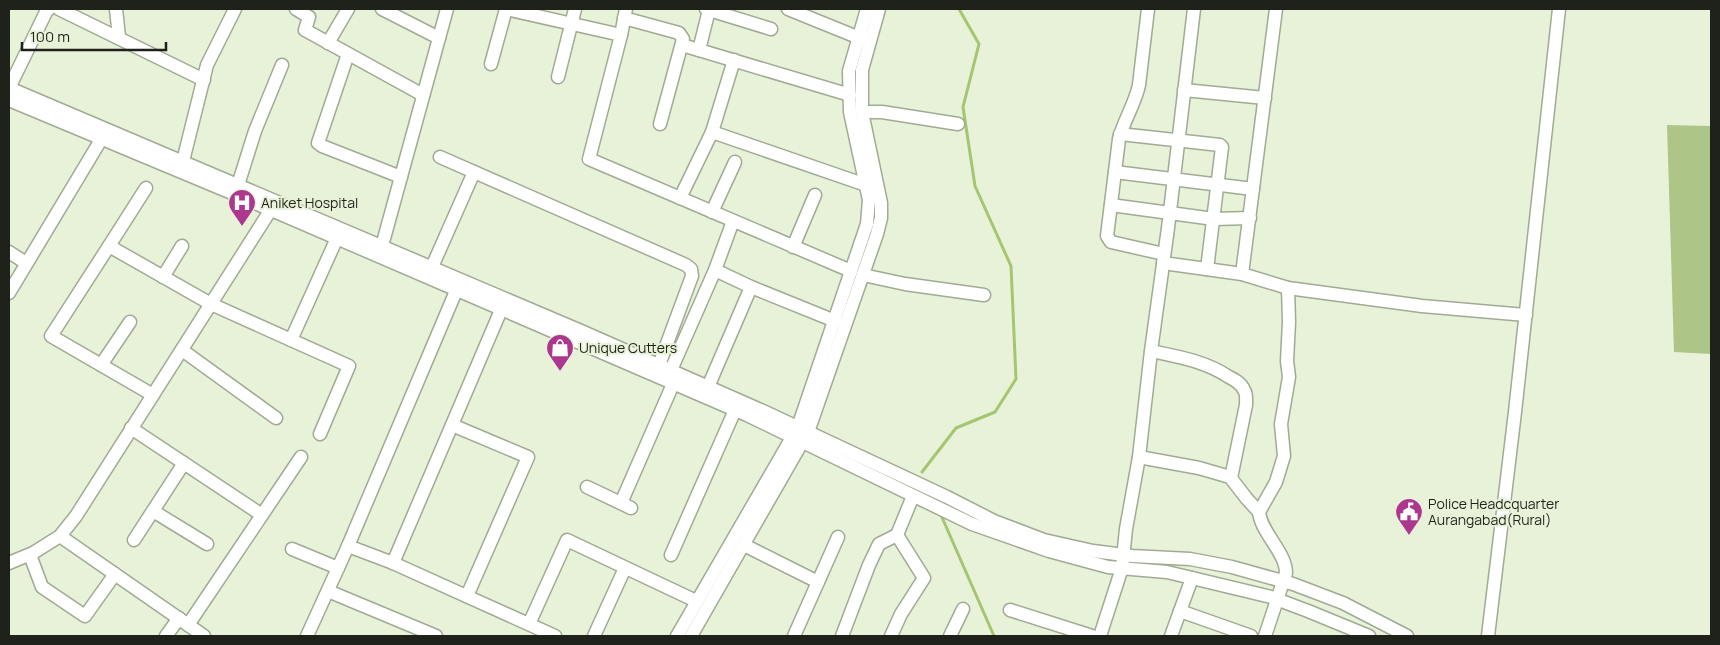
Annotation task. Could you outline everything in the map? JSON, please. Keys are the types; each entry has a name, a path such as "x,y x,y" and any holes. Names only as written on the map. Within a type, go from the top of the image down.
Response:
{"street":[{"path":"50,9 46,12 9,88 238,185 337,238 459,285 708,387 913,496 972,524 1007,537 1108,567 1167,572 1278,600 1366,636"},
{"path":"62,9 204,80"},
{"path":"116,9 119,37"},
{"path":"183,161 207,65 235,9"},
{"path":"296,9 309,17 305,30 423,96"},
{"path":"328,43 348,9"},
{"path":"382,9 439,38"},
{"path":"382,246 447,9"},
{"path":"492,64 506,9 621,34"},
{"path":"558,77 575,9"},
{"path":"699,50 708,9 771,29"},
{"path":"788,9 864,40"},
{"path":"690,636 744,546 800,435 863,254 881,218 881,203 862,112 862,70 867,9"},
{"path":"863,254 869,200 850,112 849,71 879,9"},
{"path":"1148,9 1139,85 1136,97 1120,134 1108,240 1164,259 1207,269 1242,274 1288,288 1422,306 1526,315"},
{"path":"1100,636 1122,568 1139,457 1194,9"},
{"path":"1242,274 1276,9"},
{"path":"1488,636 1526,315 1559,9"},
{"path":"660,124 683,39 680,33 625,14 589,159 857,273 897,282 984,295"},
{"path":"682,45 850,95"},
{"path":"348,54 318,143 400,177"},
{"path":"680,198 712,132 734,60"},
{"path":"238,185 256,131 282,65"},
{"path":"1184,90 1265,98"},
{"path":"9,100 273,205 382,246 432,267 459,285"},
{"path":"862,112 882,112 958,124"},
{"path":"712,132 866,185"},
{"path":"1120,134 1220,145 1222,147 1207,269"},
{"path":"9,293 102,138"},
{"path":"440,157 686,265 691,269 692,276 665,368"},
{"path":"712,212 735,162"},
{"path":"432,267 474,172"},
{"path":"1115,172 1253,189"},
{"path":"146,188 51,336 153,395"},
{"path":"794,247 815,195"},
{"path":"9,564 30,555 60,536 76,516 273,205"},
{"path":"1111,205 1214,219 1250,218"},
{"path":"665,368 715,270 733,221"},
{"path":"291,340 337,238"},
{"path":"109,246 211,304 349,366 320,434"},
{"path":"163,277 182,246"},
{"path":"9,252 26,263"},
{"path":"715,270 834,321"},
{"path":"677,636 696,601 800,435 834,321 857,273"},
{"path":"307,636 348,546 459,285"},
{"path":"708,387 751,287"},
{"path":"1259,512 1276,482 1284,456 1280,424 1289,377 1287,361 1288,288"},
{"path":"504,304 673,384 800,435 947,497 994,521 1044,540 1094,551 1123,555 1190,559 1232,567 1284,581 1343,603 1407,636"},
{"path":"393,562 504,304"},
{"path":"101,365 130,322"},
{"path":"182,350 276,418"},
{"path":"1151,351 1197,361 1219,370 1240,384 1244,389 1246,405 1231,478"},
{"path":"587,487 626,506 673,384"},
{"path":"671,555 735,410"},
{"path":"452,424 528,458 467,596"},
{"path":"131,428 262,515"},
{"path":"166,636 184,622 302,457"},
{"path":"1139,457 1199,468 1231,478 1246,500 1259,512 1264,526 1285,565 1286,573 1265,636"},
{"path":"134,540 184,463"},
{"path":"842,636 879,544 897,535 913,496"},
{"path":"153,511 207,544"},
{"path":"891,636 901,614 924,578 897,535"},
{"path":"60,536 204,636"},
{"path":"794,636 838,537"},
{"path":"529,624 567,540 696,601"},
{"path":"348,546 393,562 555,636"},
{"path":"744,546 818,581"},
{"path":"292,548 338,568"},
{"path":"30,555 42,587 85,616 115,574"},
{"path":"594,636 625,568"},
{"path":"1171,636 1192,578"},
{"path":"328,591 436,636"},
{"path":"950,636 963,609"},
{"path":"1010,610 1092,636"},
{"path":"1180,611 1251,636"}],"green space":[{"path":"1667,125 1711,126 1711,354 1674,352"}],"waterway":[{"path":"922,472 956,428 995,412 1016,379 1011,266 975,186 963,107 979,44 959,9"},
{"path":"941,515 994,636"}],"place":[{"name":"Aniket Hospital","path":"242,227"},
{"name":"Unique Cutters","path":"560,372"},
{"name":"Police Headcquarter Aurangabad(Rural)","path":"1409,536"}]}
